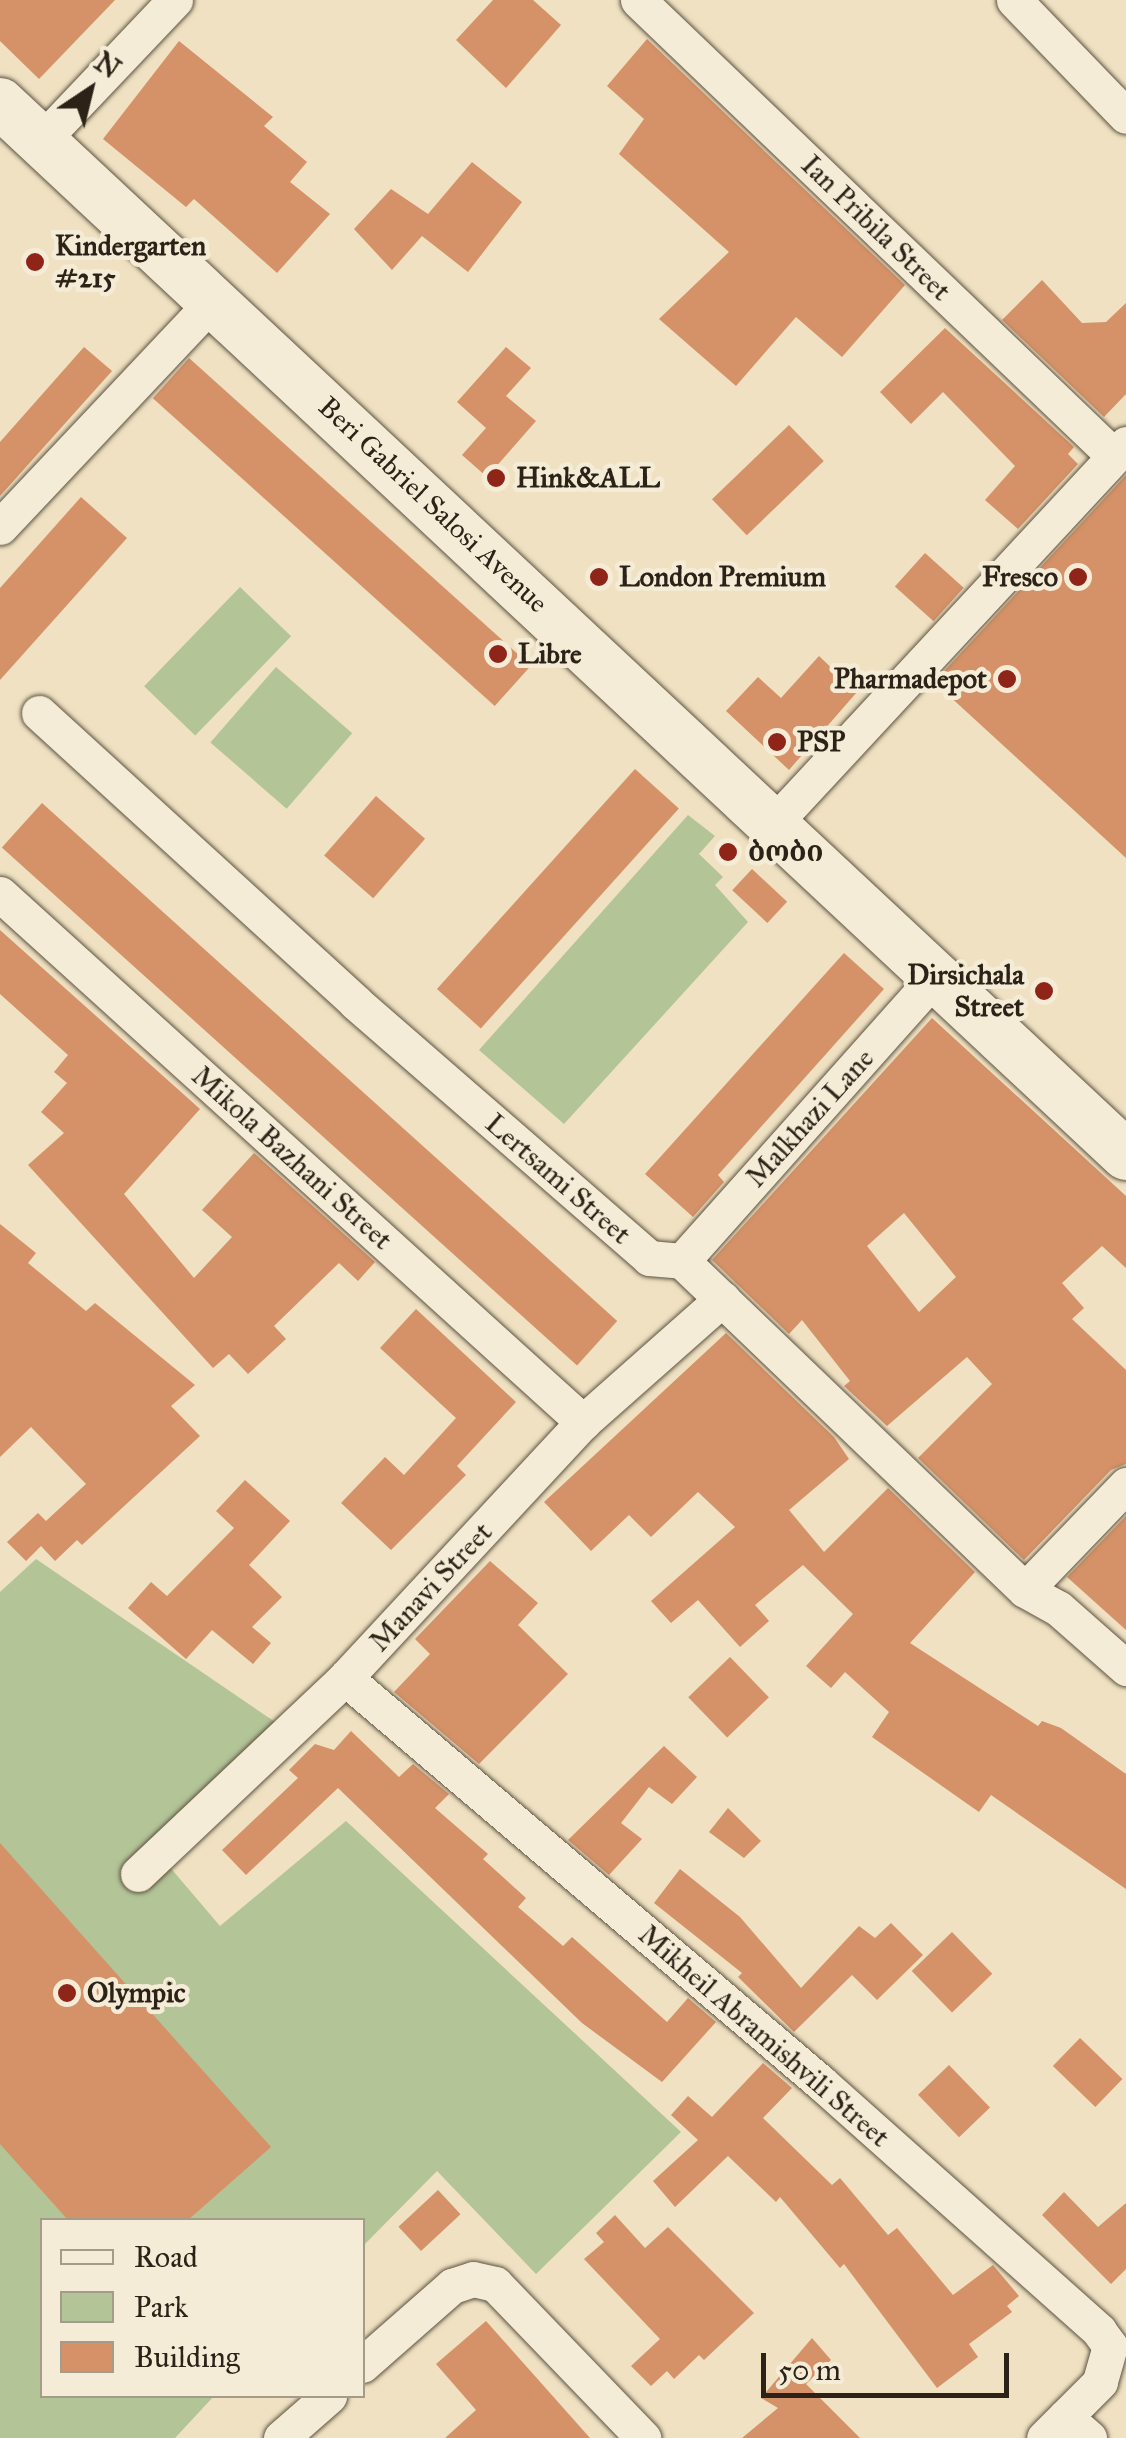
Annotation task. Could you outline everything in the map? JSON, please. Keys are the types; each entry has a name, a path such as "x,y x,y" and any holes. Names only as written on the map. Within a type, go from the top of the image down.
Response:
{"main road":[{"name":"Beri Gabriel Salosi Avenue","path":"0,102 776,822 1126,1155"}],"street":[{"path":"41,140 175,0"},
{"name":"Ian Pribila Street","path":"638,0 1120,450"},
{"path":"1014,0 1126,116"},
{"path":"0,527 212,302"},
{"path":"776,822 1120,450"},
{"name":"Lertsami Street","path":"40,713 355,1002 649,1258 682,1261 1025,1590 1058,1608 1126,1668"},
{"name":"Mikola Bazhani Street","path":"0,894 583,1422"},
{"name":"Malkhazi Lane","path":"682,1261 938,974"},
{"name":"Manavi Street","path":"138,1874 344,1678 583,1422 722,1299"},
{"path":"1025,1590 1126,1485"},
{"name":"Mikheil Abramishvili Street","path":"344,1678 820,2082 1099,2330 1110,2346 1100,2382 1066,2431"},
{"path":"365,2363 452,2286 473,2279 495,2284 643,2438"},
{"path":"281,2438 326,2398"}],"green space":[{"path":"240,587 291,636 195,736 144,686"},
{"path":"276,667 352,733 287,809 210,742"},
{"path":"688,815 715,836 699,854 723,877 715,885 748,922 564,1124 479,1050"},
{"path":"36,1559 278,1724 151,1845 220,1926 346,1821 681,2132 536,2274 437,2171 365,2244 365,2218 40,2218 40,2398 212,2398 175,2438 0,2438 0,1592"}],"building":[{"path":"0,0 115,0 39,79 0,41"},
{"path":"493,0 533,0 561,25 506,88 456,40"},
{"path":"647,39 905,285 842,357 796,317 736,386 659,319 729,252 619,154 644,119 607,86"},
{"path":"179,41 273,117 264,126 307,162 290,182 330,214 277,273 194,199 186,207 103,139"},
{"path":"472,162 522,202 468,272 422,236 392,270 354,229 391,189 428,214"},
{"path":"1042,280 1082,323 1106,322 1126,303 1126,394 1104,417 1002,320"},
{"path":"945,328 1074,447 1068,454 1078,464 1018,529 985,500 1015,466 943,392 911,424 880,392"},
{"path":"84,347 112,371 0,496 0,442"},
{"path":"506,347 531,368 506,396 536,421 487,477 462,455 486,428 457,402"},
{"path":"189,358 531,666 495,706 153,398"},
{"path":"789,425 824,461 747,535 712,499"},
{"name":"Fresco","path":"1126,475 1126,858 934,682"},
{"path":"81,497 127,538 0,680 0,588"},
{"path":"925,553 964,588 934,621 895,586"},
{"path":"819,656 857,692 789,770 726,711 758,677 781,698"},
{"path":"635,769 679,808 481,1028 437,989"},
{"path":"376,796 425,839 373,898 324,856"},
{"path":"42,803 617,1321 577,1365 2,848"},
{"path":"752,869 787,902 767,923 732,890"},
{"path":"0,930 200,1109 124,1194 194,1278 232,1237 202,1210 254,1153 375,1262 358,1281 339,1263 274,1326 286,1339 248,1374 229,1354 213,1368 28,1165 64,1133 41,1112 67,1083 54,1072 68,1055 0,994"},
{"path":"844,953 884,989 718,1175 724,1182 693,1217 645,1174"},
{"path":"932,1018 1126,1196 1126,1268 1102,1246 1062,1283 1084,1308 1072,1319 1126,1370 1126,1464 1111,1470 1024,1560 918,1458 992,1384 967,1357 887,1426 844,1386 850,1381 802,1320 789,1334 712,1260","holes":["904,1213 956,1277 919,1312 867,1246"]},
{"path":"0,1224 36,1253 28,1263 86,1311 95,1303 195,1385 171,1406 200,1436 82,1545 77,1540 55,1561 41,1546 26,1561 7,1542 38,1513 46,1521 86,1484 31,1427 0,1457"},
{"path":"416,1309 516,1402 457,1466 466,1475 391,1550 341,1503 385,1457 404,1475 456,1418 380,1348"},
{"path":"726,1333 834,1437 849,1459 789,1510 824,1552 888,1488 975,1572 910,1643 1038,1726 1042,1721 1061,1728 1126,1774 1126,1889 991,1795 979,1812 872,1737 889,1712 845,1672 831,1688 806,1666 853,1614 803,1565 755,1605 769,1621 740,1647 698,1600 671,1623 651,1601 735,1527 698,1492 651,1537 629,1515 591,1551 544,1502"},
{"path":"245,1480 290,1521 249,1565 282,1597 252,1627 271,1643 253,1664 212,1630 186,1659 128,1608 151,1582 167,1596 234,1528 216,1511"},
{"path":"1126,1516 1126,1630 1067,1577"},
{"path":"490,1561 538,1603 518,1625 568,1674 479,1764 394,1692 430,1654 415,1639"},
{"path":"730,1657 769,1697 727,1738 688,1697"},
{"path":"351,1731 399,1777 413,1764 449,1794 435,1808 488,1854 483,1859 526,1898 518,1907 563,1946 572,1937 667,2022 688,1998 716,2022 662,2082 582,2023 338,1788 246,1875 222,1850 298,1778 289,1770 315,1744 334,1750"},
{"path":"664,1746 697,1777 672,1804 649,1787 621,1823 642,1839 609,1875 568,1840"},
{"path":"728,1808 761,1841 744,1858 709,1832"},
{"name":"Olympic","path":"0,1843 271,2147 190,2218 66,2218 0,2144"},
{"path":"680,1869 740,1917 801,1988 859,1926 875,1938 891,1923 923,1955 877,2000 852,1975 794,2032 738,1977 742,1973 654,1903"},
{"path":"952,1932 992,1974 952,2013 912,1971"},
{"path":"1080,2038 1122,2079 1095,2107 1053,2066"},
{"path":"763,2063 792,2088 763,2118 832,2185 840,2178 888,2235 897,2228 953,2295 993,2265 1019,2296 1007,2306 1012,2312 969,2344 978,2357 937,2388 844,2264 840,2268 780,2197 776,2202 728,2156 675,2207 653,2181 698,2140 671,2115 688,2096 712,2117"},
{"path":"949,2065 990,2107 959,2137 918,2095"},
{"path":"438,2190 461,2214 421,2251 399,2227"},
{"path":"1064,2192 1098,2227 1126,2203 1126,2269 1111,2284 1042,2215"},
{"path":"615,2215 645,2248 668,2227 754,2313 704,2360 699,2355 674,2379 667,2371 651,2386 631,2366 660,2339 584,2259 604,2242 596,2233"},
{"path":"486,2321 590,2438 445,2438 476,2410 436,2364"},
{"path":"812,2338 831,2360 806,2384 860,2438 742,2438 778,2408 761,2398"}],"place":[{"name":"Kindergarten #215","path":"35,262"},
{"name":"Hink&ALL","path":"496,478"},
{"name":"London Premium","path":"599,577"},
{"name":"Fresco","path":"1078,577"},
{"name":"Libre","path":"498,654"},
{"name":"Pharmadepot","path":"1007,679"},
{"name":"PSP","path":"777,742"},
{"name":"ბობი","path":"728,852"},
{"name":"Dirsichala Street","path":"1044,991"},
{"name":"Olympic","path":"67,1993"}]}
